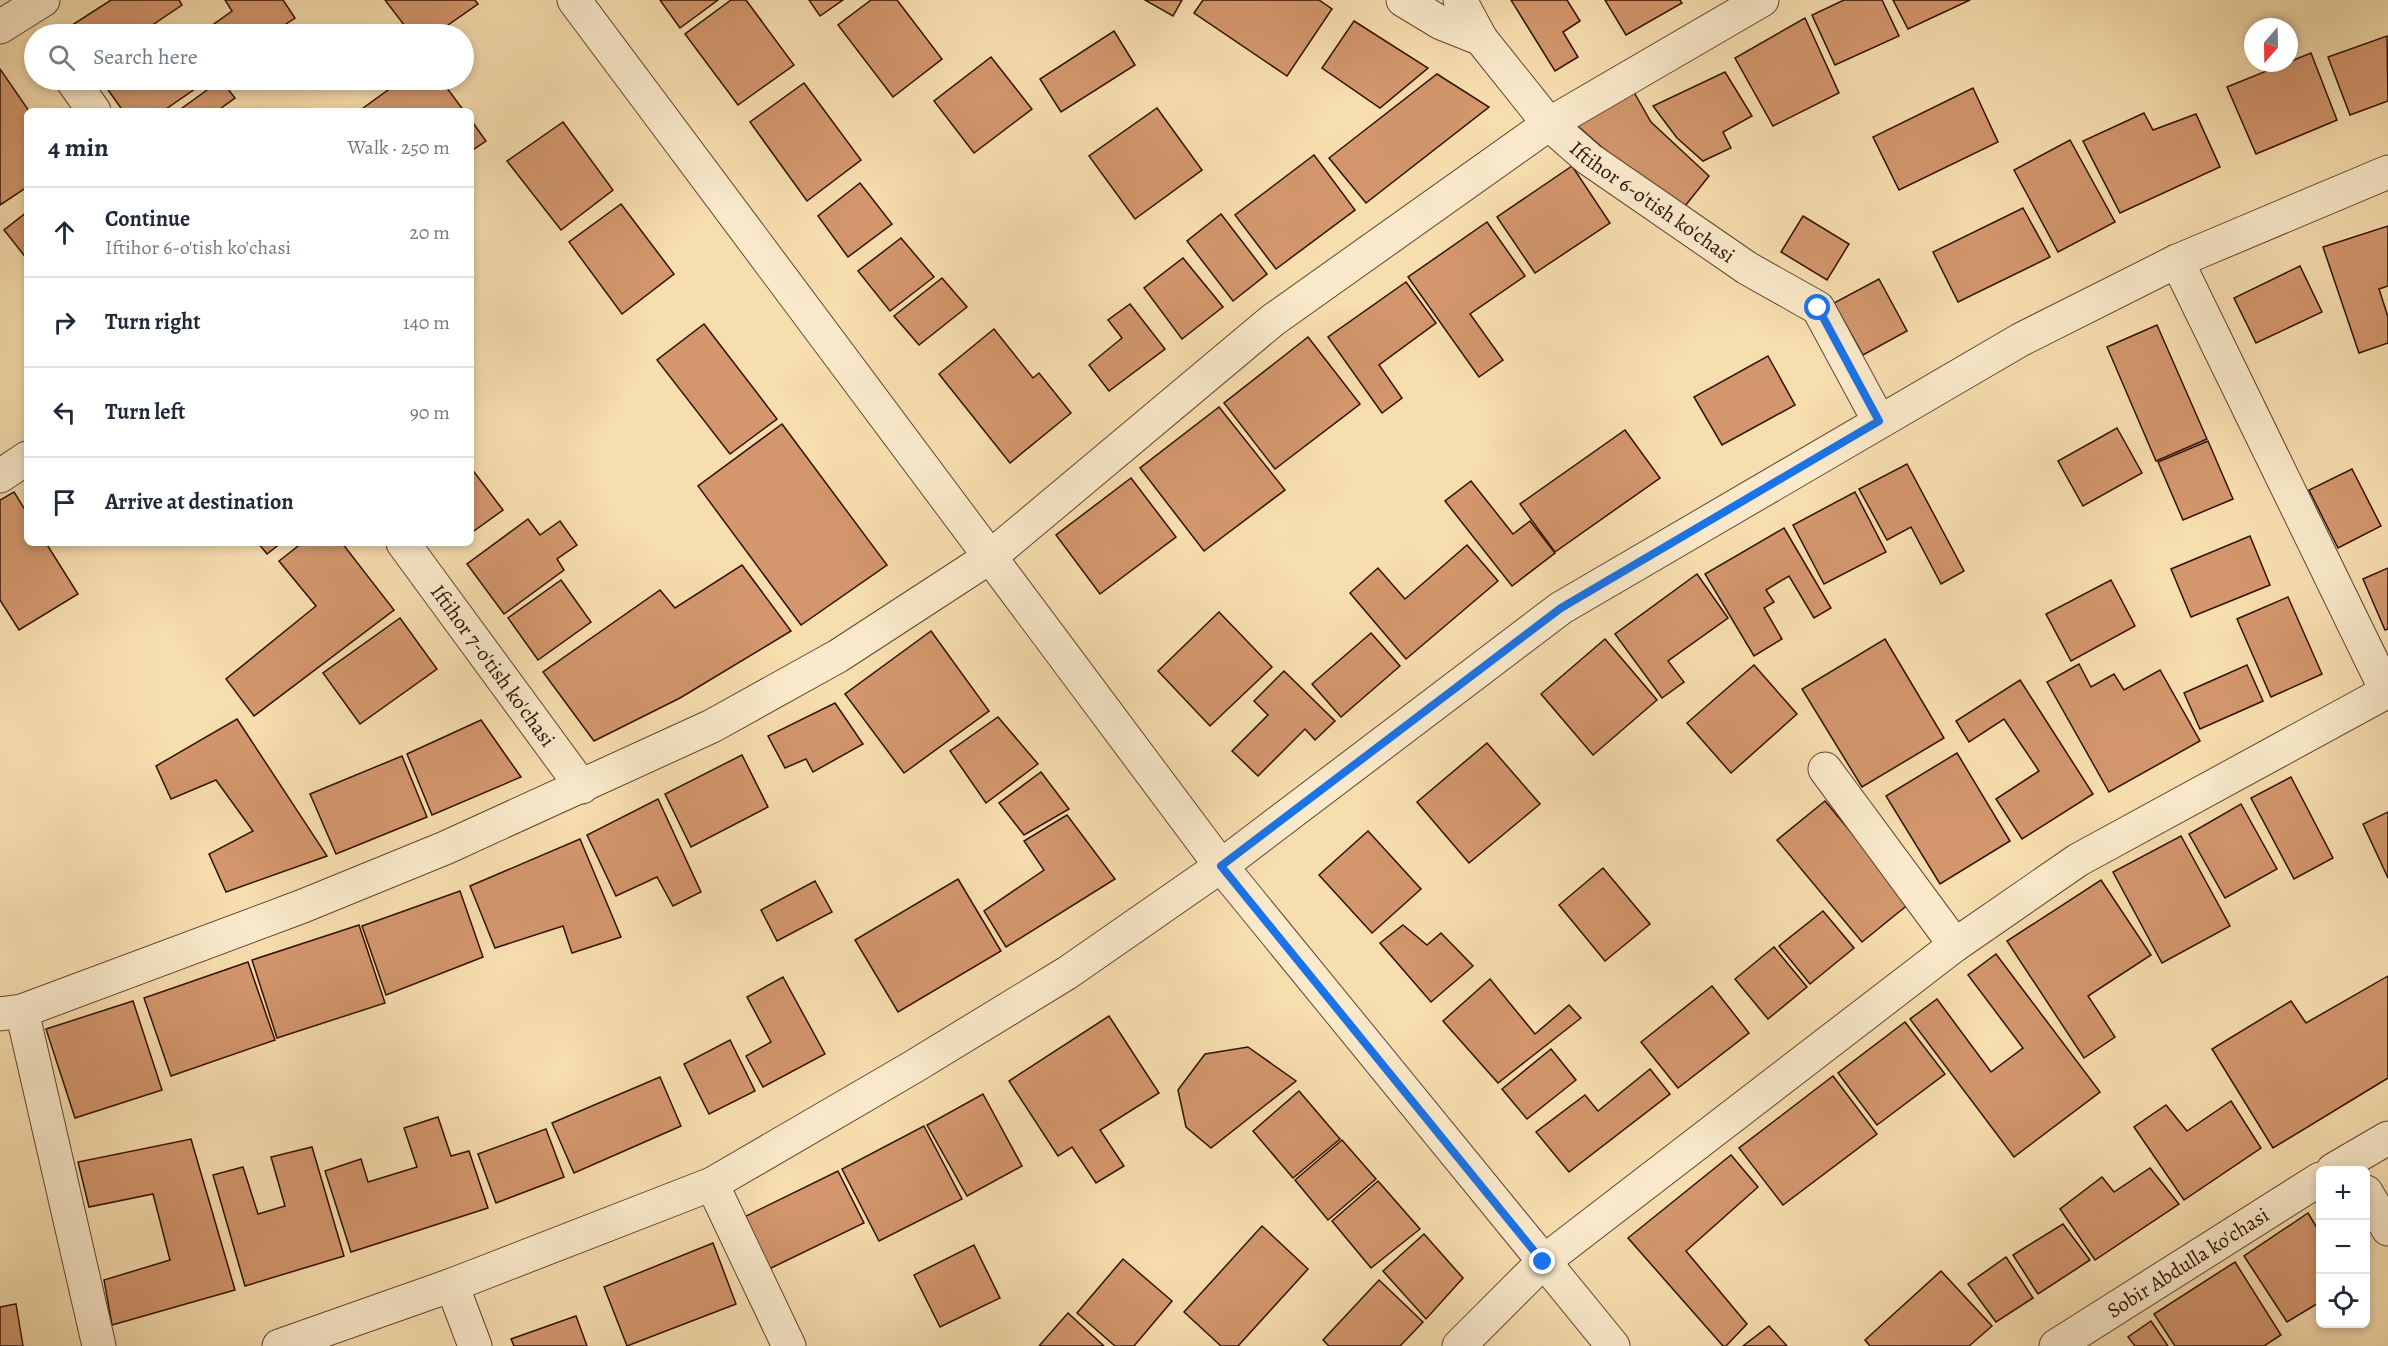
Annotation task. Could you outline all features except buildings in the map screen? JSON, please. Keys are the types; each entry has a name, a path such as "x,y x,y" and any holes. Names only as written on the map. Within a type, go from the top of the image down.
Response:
{"street":[{"path":"573,0 1221,866 1613,1346"},
{"name":"Iftihor 6-o'tish ko'chasi","path":"1403,0 1441,23 1481,39 1549,124 1589,159 1747,268 1818,308 1879,421"},
{"path":"1460,0 1481,39"},
{"path":"99,1346 11,1012 303,906 445,848 712,726 838,656 990,557 1274,320 1549,124 1762,0"},
{"path":"79,90 92,108"},
{"path":"279,1346 452,1285 712,1185 913,1067 1066,973 1221,866 1561,608 2020,340 2177,261 2388,172"},
{"path":"1459,1346 1543,1262 1955,945 2078,860 2388,691 2177,261"},
{"path":"0,476 24,460"},
{"name":"Iftihor 7-o'tish ko'chasi","path":"405,546 582,787"},
{"path":"1825,769 1955,945"},
{"name":"Sobir Abdulla ko'chasi","path":"2344,1166 2388,1138"},
{"name":"Sobir Abdulla ko'chasi","path":"2056,1346 2316,1184"},
{"path":"712,1185 789,1346"},
{"path":"2370,1199 2388,1229"},
{"path":"452,1285 475,1346"}],"route":[{"path":"1543,1262 1221,866 1561,608 1879,421 1818,308"}]}
